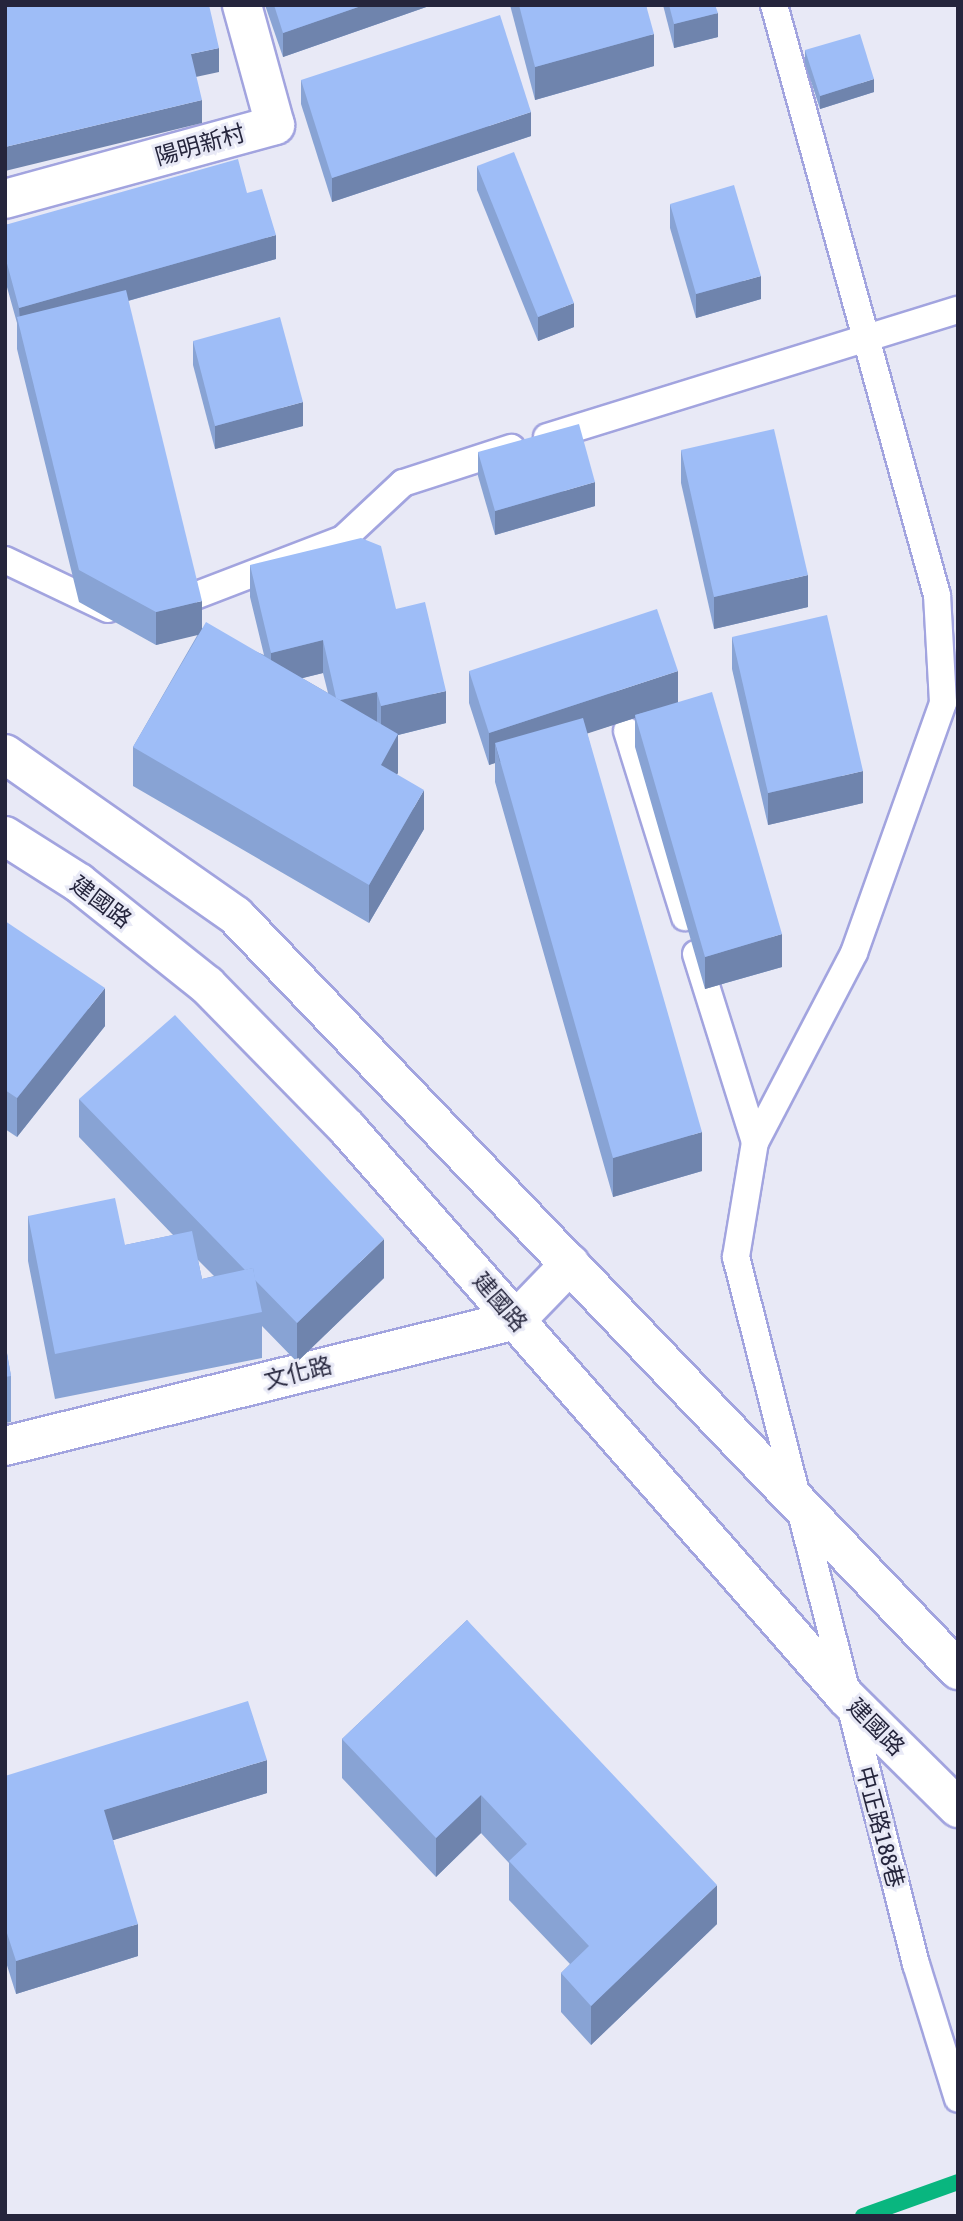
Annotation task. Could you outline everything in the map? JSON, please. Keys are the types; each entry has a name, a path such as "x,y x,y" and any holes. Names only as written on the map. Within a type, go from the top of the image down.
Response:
{"street":[{"name":"陽明新村","path":"5,200 275,124 242,5"},
{"path":"5,754 236,916 570,1264 802,1511 958,1670"},
{"name":"建國路","path":"5,836 79,883 207,985 347,1128 846,1698 958,1808"},
{"path":"516,1320 570,1264"},
{"name":"文化路","path":"5,1446 516,1320"}],"lane":[{"path":"755,1142 854,953 943,703 937,596 775,5"},
{"path":"5,560 137,618 343,539 403,483 867,335 958,310"},
{"path":"627,731 755,1142"},
{"name":"中正路188巷","path":"755,1142 736,1256 802,1511 846,1698 916,1964 958,2099"}],"building":[{"path":"5,5 209,5 219,48 191,54 202,100 5,147"},
{"path":"274,5 364,5 283,33"},
{"path":"519,5 646,5 654,34 535,67"},
{"path":"669,5 715,5 718,13 674,24"},
{"path":"500,15 531,112 332,178 301,80"},
{"path":"860,34 874,79 820,96 805,50"},
{"path":"514,152 574,303 538,317 477,166"},
{"path":"238,159 247,193 262,189 276,235 19,308 5,256 5,225"},
{"path":"734,185 761,276 696,294 670,204"},
{"path":"126,290 202,601 156,612 79,570 17,317"},
{"path":"280,317 303,402 215,426 193,341"},
{"path":"579,424 595,482 495,511 478,452"},
{"path":"774,429 808,575 714,597 681,450"},
{"path":"361,538 381,546 396,609 425,602 446,691 381,706 377,692 340,700 336,698 323,640 271,653 250,565"},
{"path":"657,609 678,671 489,733 469,671"},
{"path":"827,615 863,771 768,793 732,637"},
{"path":"206,622 398,734 381,765 424,790 369,885 133,747"},
{"path":"712,692 782,934 705,957 635,715"},
{"path":"583,718 702,1132 613,1158 495,743"},
{"path":"5,921 105,988 17,1098 5,1090"},
{"path":"175,1015 384,1239 297,1323 255,1280 253,1268 245,1270 79,1099"},
{"path":"115,1198 125,1245 192,1231 202,1279 253,1268 262,1312 55,1354 28,1216"},
{"path":"5,1342 11,1376 5,1377"},
{"path":"467,1620 717,1885 591,2006 561,1973 589,1946 509,1861 527,1844 481,1795 436,1838 342,1739"},
{"path":"248,1701 267,1760 104,1810 138,1924 16,1961 5,1927 5,1776"}],"waterway":[{"path":"863,2216 958,2182"}]}
